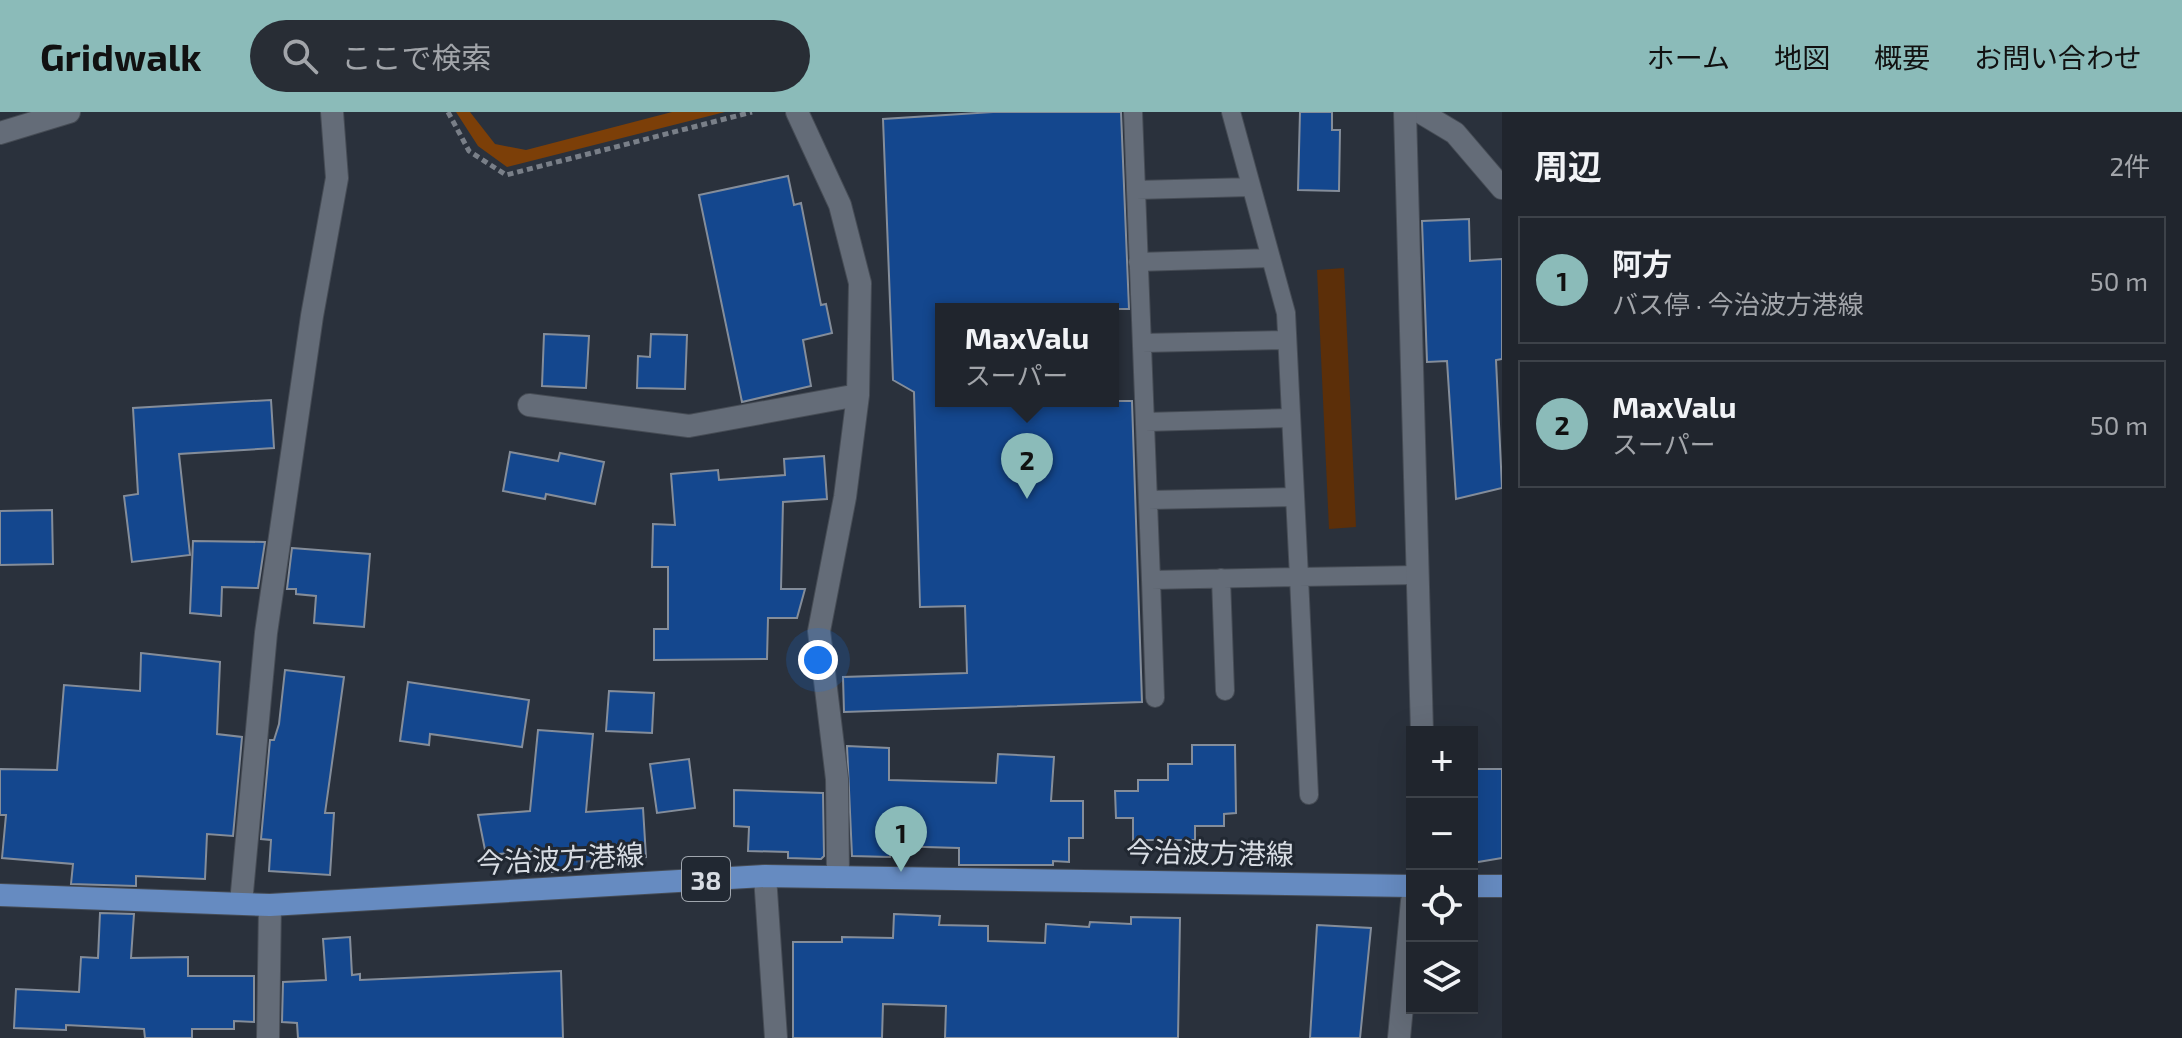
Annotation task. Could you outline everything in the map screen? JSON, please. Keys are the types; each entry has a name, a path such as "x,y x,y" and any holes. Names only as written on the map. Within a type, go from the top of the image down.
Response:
{"main road":[{"name":"今治波方港線","path":"0,895 270,905 765,876 1406,886"},
{"path":"1478,886 1502,886"}],"street":[{"path":"0,133 69,112"},
{"path":"241,903 266,633 312,316 337,178 332,112"},
{"path":"797,112 840,205 860,283 858,395 845,497 819,631 837,779 838,876"},
{"path":"1405,112 1422,726"},
{"path":"1420,112 1455,133 1502,188"},
{"path":"529,405 689,426 858,395"},
{"path":"765,876 776,1038"},
{"path":"268,1038 270,905"},
{"path":"1399,1038 1408,942"}],"lane":[{"path":"1133,112 1155,698"},
{"path":"1231,112 1286,313 1309,795"},
{"path":"1136,190 1251,187"},
{"path":"1138,262 1271,258"},
{"path":"1142,343 1287,340"},
{"path":"1145,422 1291,418"},
{"path":"1148,500 1295,497"},
{"path":"1151,580 1417,575"},
{"path":"1221,578 1225,691"}],"path":[{"path":"448,112 469,151 506,175 752,112"}],"shaded area":[{"path":"456,112 470,112 495,144 526,150 672,112 725,112 507,167 478,146"},
{"path":"1344,268 1356,527 1329,529 1317,270"}],"building":[{"path":"993,112 1121,112 1129,309 1119,309 1119,303 935,303 935,407 1119,407 1119,401 1132,401 1142,702 844,712 843,677 967,673 965,606 920,607 914,392 893,380 883,119"},
{"path":"1300,112 1332,112 1332,130 1340,130 1339,191 1298,190"},
{"path":"788,176 794,205 801,203 821,305 826,304 832,333 803,340 811,386 742,402 699,195"},
{"path":"1469,219 1470,261 1502,259 1502,359 1496,360 1502,488 1456,499 1447,361 1427,362 1422,221"},
{"path":"544,334 589,336 586,388 542,386"},
{"path":"651,334 687,335 685,389 637,388 638,356 650,357"},
{"path":"271,400 274,448 179,454 190,555 132,562 124,496 138,494 133,408"},
{"path":"510,452 558,461 560,453 604,462 595,504 546,494 545,499 503,491"},
{"path":"824,456 827,499 783,502 781,589 805,589 797,618 768,618 767,659 654,660 654,629 668,629 668,567 652,567 653,524 675,525 671,474 718,470 719,480 785,475 784,459"},
{"path":"52,510 53,564 0,565 0,511"},
{"path":"193,541 265,542 258,588 222,587 221,616 190,613"},
{"path":"292,548 370,554 364,627 314,623 316,596 296,594 296,589 287,589"},
{"path":"141,653 220,662 217,734 242,737 233,836 207,834 205,879 136,876 136,886 71,884 73,864 2,858 6,815 0,815 0,769 57,770 64,685 140,691"},
{"path":"285,670 344,677 325,813 334,813 330,875 269,871 271,840 261,839 270,740 274,740 279,724"},
{"path":"408,682 529,700 522,747 430,734 429,745 400,741"},
{"path":"609,691 654,693 652,733 606,731"},
{"path":"538,730 593,734 586,812 643,808 646,857 580,862 581,870 552,872 550,850 486,855 478,815 530,811"},
{"path":"1192,745 1235,745 1236,813 1224,814 1224,826 1195,826 1195,840 1133,840 1133,818 1116,818 1115,791 1138,791 1138,780 1168,780 1168,764 1192,764"},
{"path":"847,746 889,748 889,780 996,783 998,754 1054,757 1051,801 1083,801 1083,838 1069,838 1069,862 1053,861 1053,865 959,865 959,848 891,846 890,857 852,856"},
{"path":"689,759 695,808 657,813 650,764"},
{"path":"1478,769 1502,769 1502,858 1478,862"},
{"path":"734,790 823,793 824,856 821,859 788,858 788,852 748,851 749,827 734,826"},
{"path":"100,913 134,914 131,958 188,957 188,976 254,976 254,1022 234,1021 234,1029 192,1029 192,1038 145,1038 144,1029 66,1025 66,1030 14,1028 16,989 79,992 81,957 98,958"},
{"path":"894,914 940,916 939,925 988,926 988,941 1045,943 1046,924 1089,927 1090,922 1131,924 1131,917 1180,918 1178,1038 945,1038 946,1006 883,1004 882,1038 793,1038 793,942 842,942 842,937 893,938"},
{"path":"1317,925 1371,928 1360,1038 1310,1038"},
{"path":"350,937 352,975 360,974 360,980 561,971 563,1038 298,1038 297,1023 282,1022 283,982 326,980 323,939"}],"place":[{"name":"MaxValu","path":"1027,499"},
{"name":"阿方","path":"901,872"}]}
